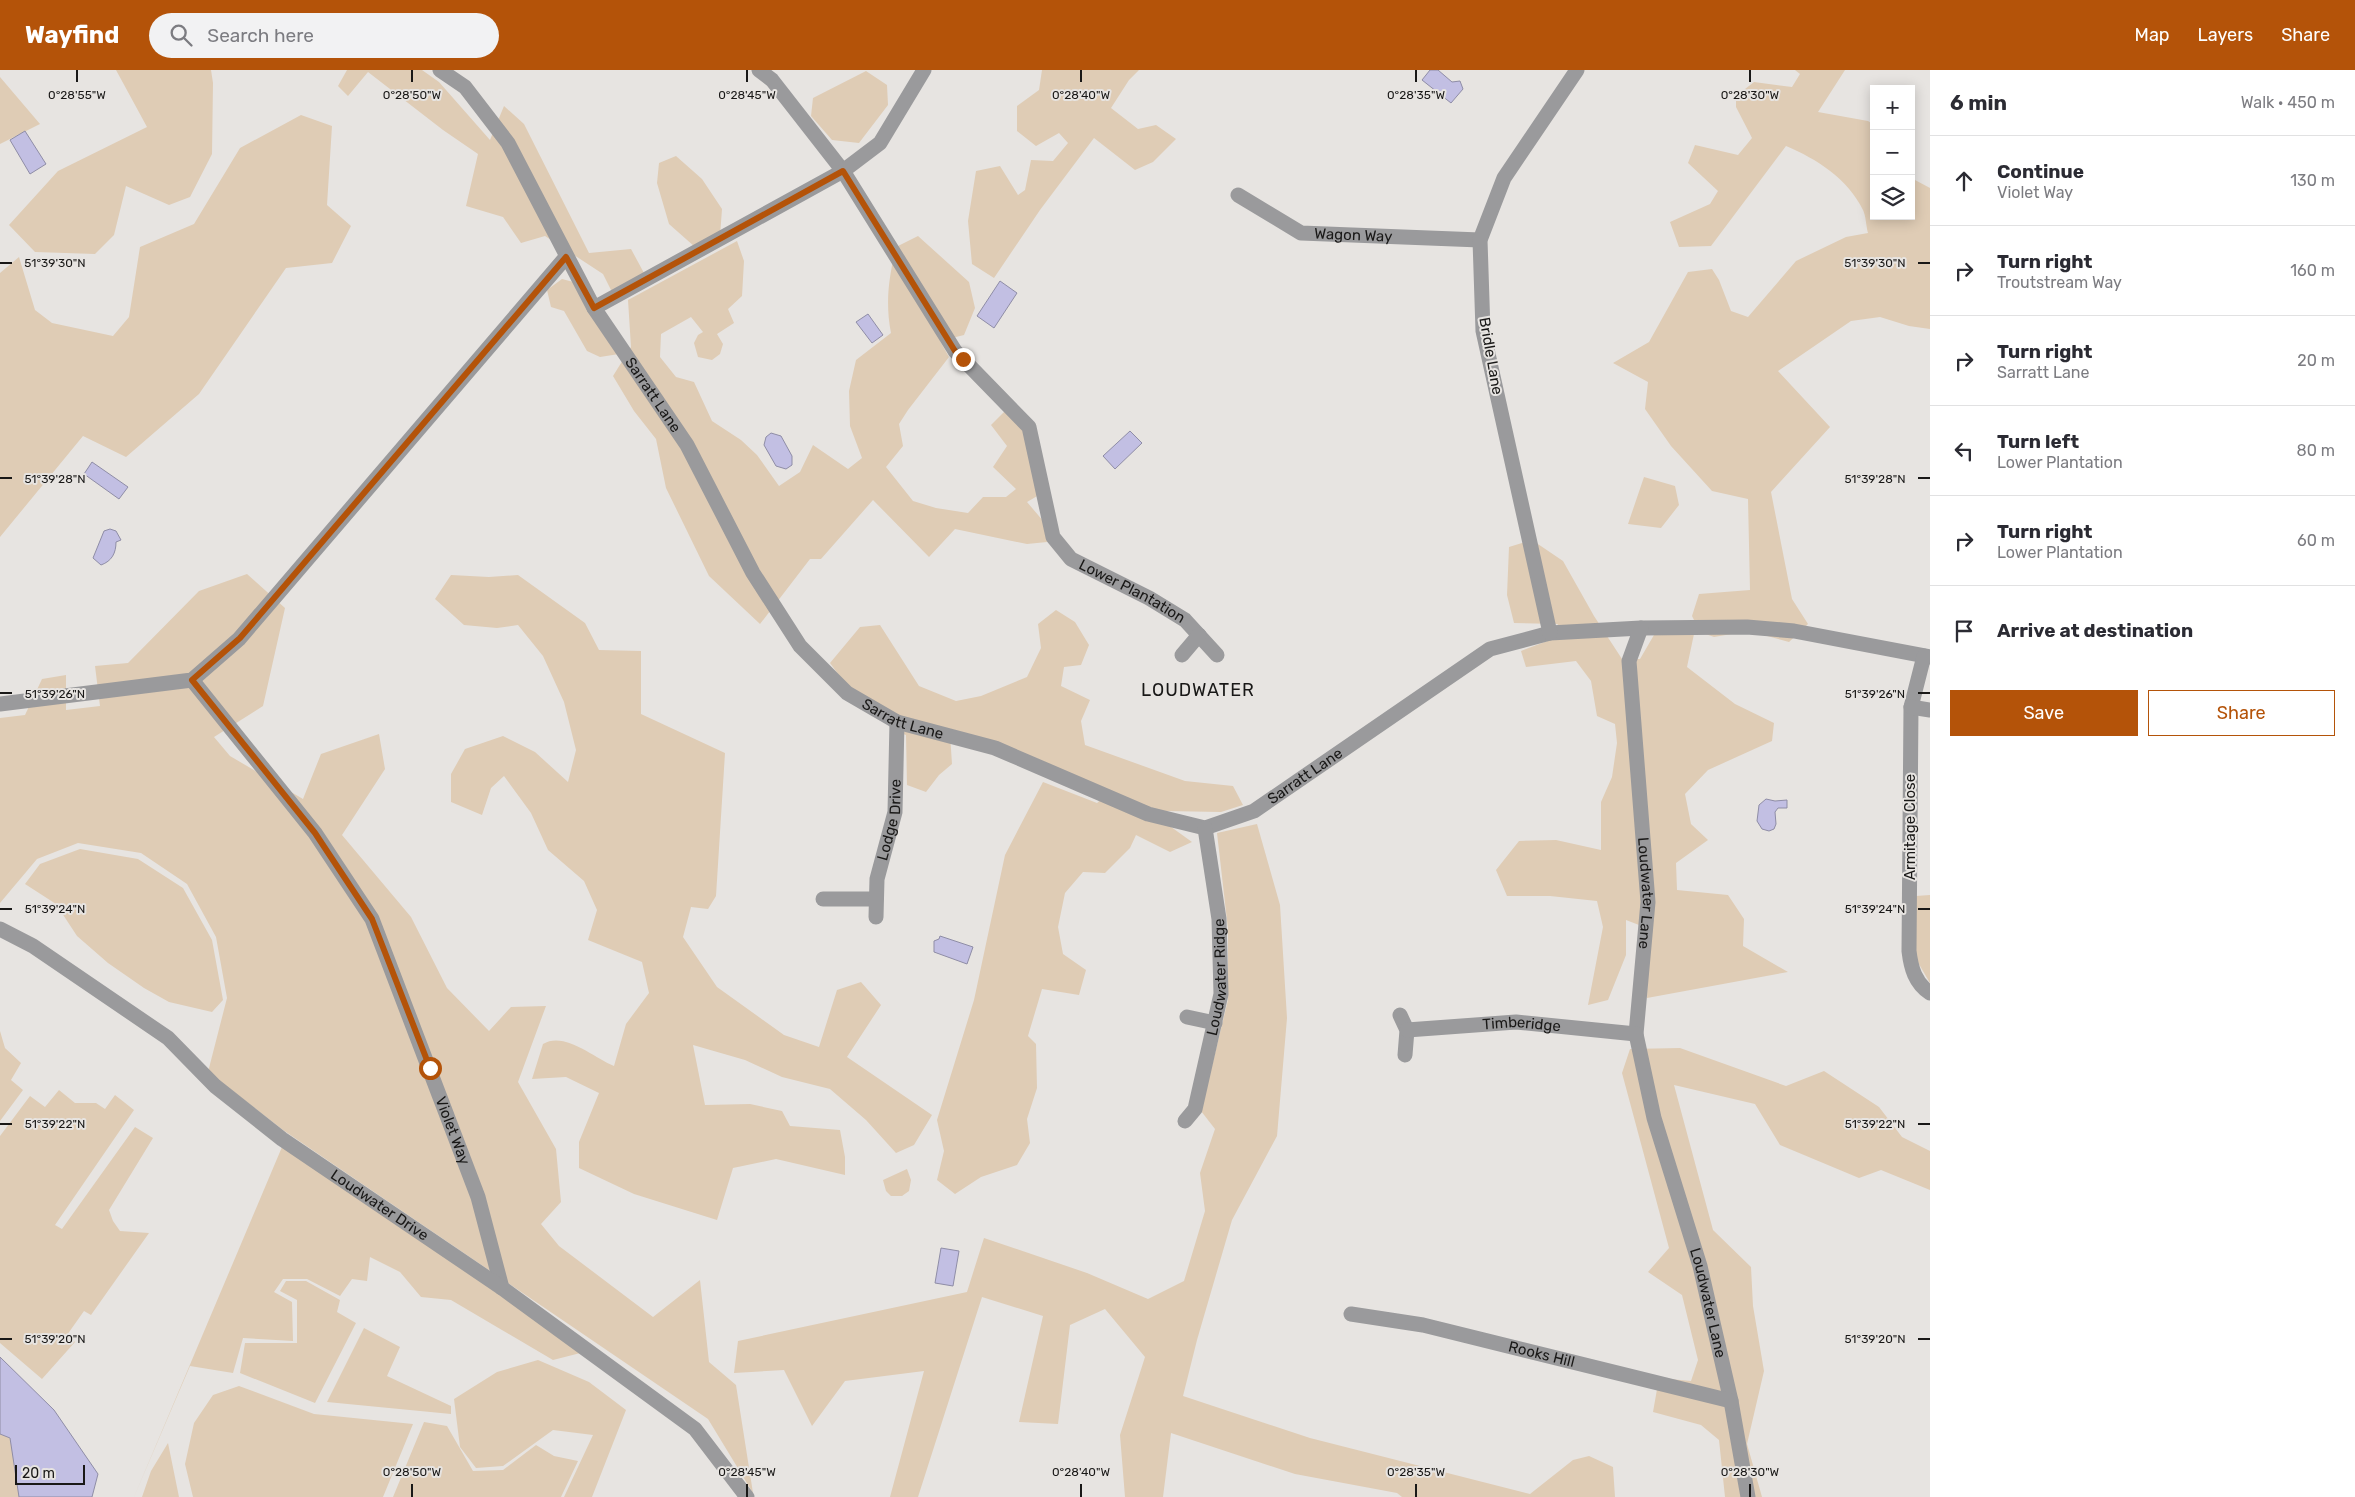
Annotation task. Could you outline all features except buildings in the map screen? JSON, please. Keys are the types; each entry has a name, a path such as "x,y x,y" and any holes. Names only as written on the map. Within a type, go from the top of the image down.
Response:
{"street":[{"name":"Sarratt Lane","path":"440,70 465,87 508,143 594,308 687,445 753,573 800,646 847,693 897,722 995,748 1148,814 1206,828 1254,811 1490,649 1550,633 1641,628"},
{"name":"Lower Plantation","path":"759,70 772,80 843,171 955,351 1029,427 1053,538 1071,559 1149,598 1184,620 1217,655"},
{"path":"594,308 843,171 880,143 924,70"},
{"name":"Bridle Lane","path":"1550,633 1483,331 1480,240 1504,178 1577,70"},
{"name":"Wagon Way","path":"1238,195 1301,233 1480,240"},
{"path":"0,704 192,680 240,638 566,257"},
{"path":"1641,628 1747,626 1794,631 1927,656"},
{"name":"Loudwater Lane","path":"1641,628 1629,661 1648,902 1636,1034 1654,1118 1700,1266 1731,1401 1748,1497"},
{"path":"1182,655 1199,636"},
{"name":"Armitage Close","path":"1927,656 1911,708 1909,951 1911,968 1922,988 1930,993"},
{"name":"Violet Way","path":"192,680 315,833 372,919 478,1197 502,1288"},
{"path":"1911,708 1930,710"},
{"name":"Lodge Drive","path":"876,917 877,880 895,812 897,722"},
{"name":"Loudwater Ridge","path":"1185,1121 1195,1109 1221,994 1219,919 1206,828"},
{"path":"823,899 876,899"},
{"name":"Loudwater Drive","path":"0,929 33,946 168,1038 215,1086 282,1139 502,1288 695,1429 747,1497"},
{"path":"1400,1015 1407,1030 1405,1055"},
{"path":"1187,1017 1215,1023"},
{"name":"Timberidge","path":"1407,1030 1516,1022 1636,1034"},
{"name":"Rooks Hill","path":"1351,1314 1423,1325 1731,1401"}],"shaded area":[{"path":"116,70 211,70 213,83 212,154 190,197 169,205 126,186 114,235 95,254 35,252 9,225 58,171 147,127"},
{"path":"347,70 422,70 439,82 490,140 504,106 524,124 589,253 631,249 644,273 612,292 603,274 545,236 521,243 503,217 466,206 478,154 443,130 368,72 348,96 338,86"},
{"path":"1042,70 1139,70 1129,80 1111,108 1138,129 1156,125 1176,139 1153,162 1135,170 1094,138 1040,210 994,278 972,264 968,221 976,171 1000,166 1018,195 1025,190 1031,160 1053,161 1068,143 1059,133 1036,146 1017,131 1017,106 1039,90"},
{"path":"1795,70 1845,70 1818,112 1870,122 1870,220 1915,220 1915,180 1930,188 1930,329 1909,326 1880,317 1851,321 1778,371 1830,427 1771,492 1792,599 1808,624 1789,642 1749,631 1714,637 1700,632 1692,616 1699,594 1750,590 1748,499 1712,491 1671,446 1645,409 1648,382 1613,363 1649,342 1688,272 1712,269 1719,280 1731,311 1748,317 1796,261 1846,237 1868,233 1863,210 1849,189 1820,164 1786,146 1711,246 1679,247 1670,222 1710,204 1718,191 1688,163 1695,145 1738,155 1752,138 1736,107 1736,96 1754,82 1792,87 1800,74"},
{"path":"866,71 887,85 888,105 859,143 832,140 811,116 813,98"},
{"path":"0,77 40,124 0,144"},
{"path":"301,115 332,126 327,205 351,226 332,263 286,268 199,394 126,457 83,436 0,537 0,273 19,257 35,310 52,323 113,336 129,317 140,247 194,224 240,148"},
{"path":"676,156 702,179 722,209 720,236 695,247 669,224 657,183 659,163"},
{"path":"918,236 969,282 975,308 964,335 940,341 949,357 899,424 903,446 886,467 913,501 936,508 968,513 983,497 1006,497 1016,489 993,467 1007,446 991,425 1007,409 1025,429 1039,495 1027,502 1044,522 1047,542 1027,544 955,529 929,557 873,500 821,559 810,559 760,624 709,576 666,488 656,439 634,411 613,376 631,347 628,300 737,241 744,261 742,296 728,309 734,323 717,334 723,344 720,354 712,360 698,357 694,343 698,335 703,332 691,317 661,334 660,357 676,377 694,382 712,421 741,440 757,455 779,486 800,472 813,445 848,469 862,458 850,426 849,391 856,360 891,333 888,311 889,290 896,247"},
{"path":"562,279 577,283 619,354 600,357 587,351 564,311 551,307 547,290"},
{"path":"1644,477 1675,486 1679,505 1661,528 1628,524"},
{"path":"1532,540 1563,561 1594,616 1622,659 1640,659 1654,635 1694,634 1687,667 1735,704 1774,723 1772,741 1708,770 1685,794 1691,824 1708,840 1676,863 1677,890 1728,895 1744,919 1743,946 1788,972 1647,998 1648,963 1652,930 1626,920 1626,955 1608,1000 1588,1005 1603,927 1597,901 1550,896 1507,896 1496,870 1519,841 1556,840 1601,850 1601,802 1612,777 1617,743 1615,724 1597,716 1591,681 1576,661 1526,667 1521,651 1550,640 1558,624 1514,623 1507,595 1509,547"},
{"path":"247,574 285,608 263,706 214,737 230,756 303,799 321,754 379,734 385,769 342,835 411,917 447,988 489,1031 511,1007 546,1006 518,1082 556,1149 561,1202 541,1224 559,1246 653,1317 700,1280 709,1362 736,1385 753,1493 708,1419 283,1130 208,1072 227,998 216,937 187,884 141,853 78,843 37,859 0,903 0,718 25,715 42,679 66,675 66,710 100,706 95,666 128,663 199,591"},
{"path":"451,575 489,577 518,575 585,623 599,650 641,651 641,714 725,753 716,896 708,909 691,907 683,937 717,987 784,1035 819,1047 837,990 861,982 881,1005 847,1057 932,1115 914,1145 896,1153 866,1120 830,1089 782,1077 745,1060 693,1045 705,1105 750,1104 782,1111 790,1126 840,1130 845,1157 845,1175 776,1159 733,1168 717,1220 634,1194 579,1168 579,1142 599,1093 566,1077 532,1079 543,1044 551,1041 569,1043 614,1066 626,1024 649,993 642,962 588,940 597,910 584,881 548,850 531,813 504,776 491,788 482,815 451,802 451,774 465,749 503,736 535,752 568,782 576,750 564,702 543,656 518,625 497,628 464,625 435,599"},
{"path":"1056,610 1075,622 1089,645 1081,665 1064,667 1061,686 1090,700 1081,721 1085,745 1185,781 1233,786 1243,805 1221,812 1165,811 1167,824 1192,842 1170,852 1136,835 1130,848 1105,873 1083,872 1065,893 1058,927 1063,954 1086,970 1079,995 1042,989 1028,1036 1036,1044 1037,1088 1027,1119 1030,1143 1017,1165 981,1177 955,1194 937,1180 944,1151 937,1120 974,1000 1005,855 1043,782 1097,803 1110,792 950,734 952,764 939,775 926,792 907,785 906,735 894,731 873,704 847,686 830,663 860,627 880,625 919,686 956,701 981,696 1027,677 1041,648 1038,624"},
{"path":"1257,824 1280,905 1287,1018 1277,1136 1232,1220 1197,1340 1183,1396 1310,1438 1530,1494 1573,1460 1589,1456 1613,1467 1615,1497 1402,1497 1397,1493 1295,1474 1171,1433 1163,1497 1125,1497 1120,1435 1145,1357 1105,1309 1070,1325 1058,1424 1019,1422 1043,1316 982,1297 918,1497 890,1497 924,1371 845,1381 812,1426 784,1370 734,1373 738,1341 967,1292 984,1238 1087,1273 1148,1299 1184,1281 1205,1211 1200,1173 1215,1129 1201,1111 1228,1000 1228,929 1217,833"},
{"path":"80,849 138,859 183,888 212,940 223,1000 212,1012 169,1002 144,988 108,963 77,936 56,904 25,884 40,864"},
{"path":"1930,895 1930,983 1916,959 1916,896"},
{"path":"0,1031 5,1048 21,1063 11,1080 23,1090 0,1121"},
{"path":"1680,1048 1786,1086 1824,1071 1879,1107 1902,1137 1930,1151 1930,1190 1881,1170 1859,1178 1780,1145 1755,1104 1674,1085 1713,1230 1751,1267 1753,1306 1764,1371 1747,1444 1762,1497 1725,1497 1719,1440 1701,1425 1653,1412 1659,1378 1691,1381 1698,1360 1682,1295 1648,1272 1669,1248 1622,1073 1630,1049"},
{"path":"59,1090 75,1103 96,1103 105,1109 115,1095 134,1110 55,1225 62,1229 135,1127 153,1138 109,1210 113,1221 120,1231 149,1233 91,1315 84,1311 67,1335 75,1342 42,1379 0,1343 0,1136 30,1096 45,1107"},
{"path":"282,1147 596,1349 553,1360 451,1300 421,1297 400,1272 370,1257 367,1281 352,1279 340,1296 307,1279 283,1279 274,1292 292,1302 293,1341 243,1338 233,1373 190,1366 134,1497"},
{"path":"907,1169 911,1180 909,1191 902,1196 891,1196 886,1191 883,1180"},
{"path":"286,1281 306,1281 340,1300 337,1312 356,1323 315,1403 240,1373 245,1343 297,1343 297,1300 280,1291"},
{"path":"364,1328 400,1347 387,1376 451,1406 451,1414 327,1402"},
{"path":"538,1360 589,1382 626,1410 592,1497 564,1497 593,1435 553,1430 503,1466 476,1468 460,1447 454,1399 497,1372"},
{"path":"239,1386 314,1414 413,1424 383,1497 193,1497 185,1464 194,1423 213,1395"},
{"path":"424,1422 447,1426 473,1471 503,1470 536,1445 554,1456 578,1461 561,1497 393,1497"},
{"path":"0,1424 39,1483 43,1497 0,1497"},
{"path":"168,1443 179,1497 142,1497 151,1471"}],"water":[{"path":"1430,70 1438,70 1452,82 1460,81 1463,89 1451,103 1422,80"},
{"path":"25,131 46,164 30,174 10,140"},
{"path":"1000,281 1017,293 994,328 977,316"},
{"path":"868,314 883,335 872,343 856,322"},
{"path":"1130,431 1142,443 1115,469 1103,456"},
{"path":"771,433 781,436 792,456 792,465 786,469 776,466 764,445 766,437"},
{"path":"92,462 128,487 119,499 84,474"},
{"path":"110,529 116,531 121,540 116,542 111,559 101,565 93,558 104,531"},
{"path":"1766,799 1775,801 1787,800 1787,808 1778,808 1775,812 1776,824 1774,829 1769,831 1762,829 1757,821 1759,805"},
{"path":"940,936 973,947 967,964 934,952 934,941 939,939"},
{"path":"941,1248 959,1251 953,1286 935,1283"},
{"path":"0,1357 54,1410 98,1474 92,1497 19,1497 10,1438 0,1434"}],"district":[{"name":"LOUDWATER","path":"1198,690"}],"route":[{"path":"430,1068 372,919 315,833 192,680 240,638 328,538 472,365 566,257 594,308 843,171 955,351 963,359"}]}
